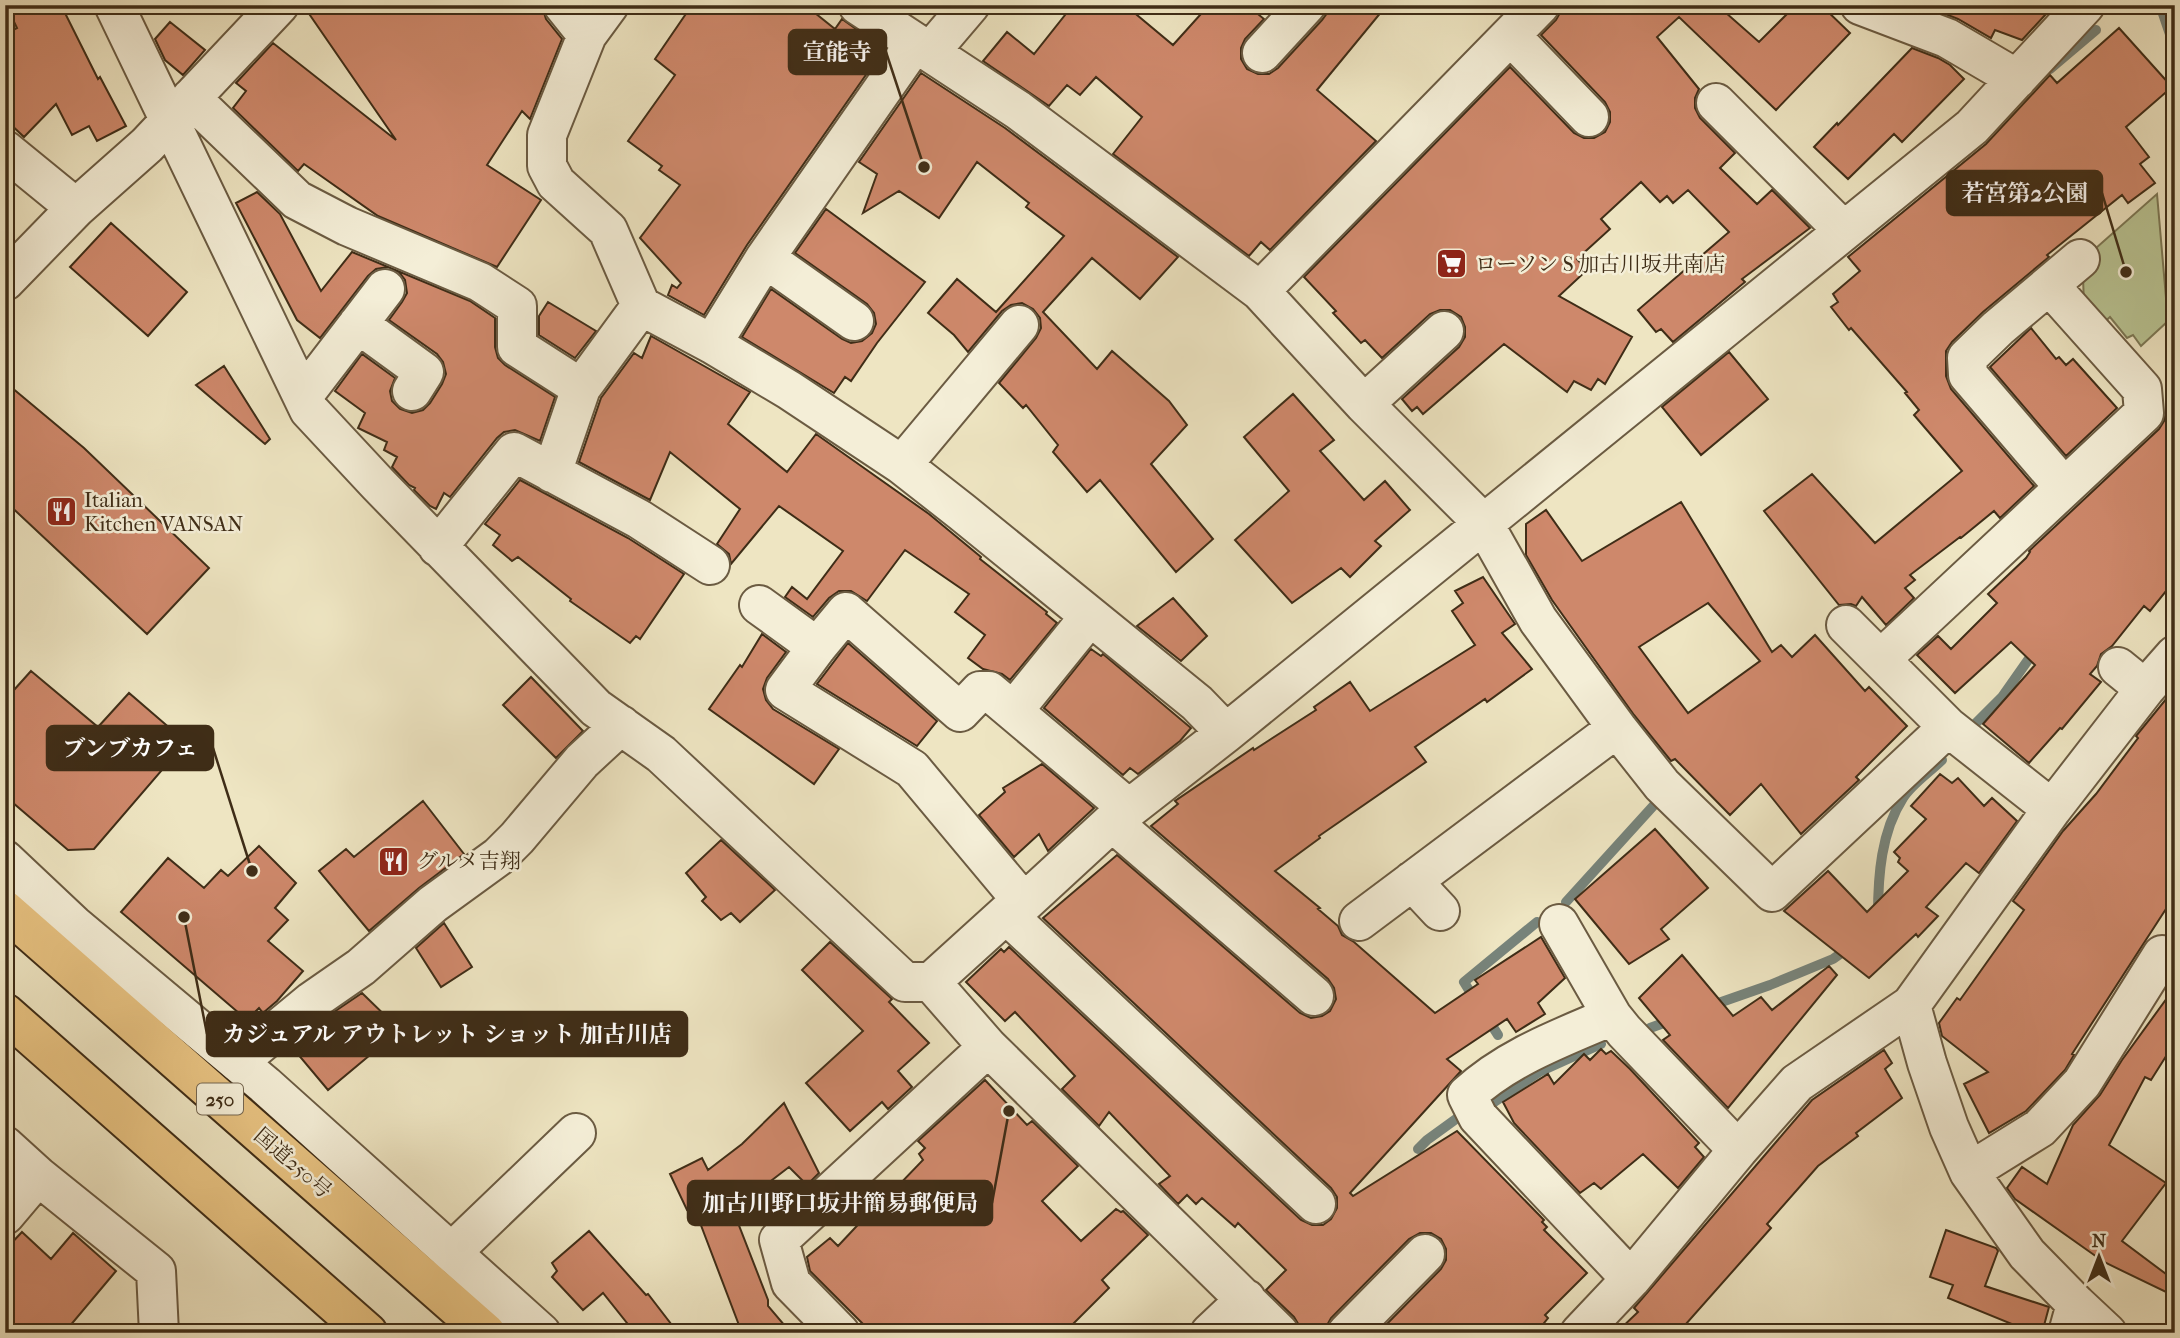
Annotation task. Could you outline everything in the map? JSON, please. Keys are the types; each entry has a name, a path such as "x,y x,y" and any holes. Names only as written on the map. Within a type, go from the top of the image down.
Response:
{"highway":[{"name":"国道250号","path":"5,910 486,1333"},
{"path":"5,1013 369,1333"}],"street":[{"path":"114,5 180,110 309,410 438,547 596,708 661,754 905,982 931,982 1120,815 1226,733 1972,127 2085,5"},
{"path":"5,281 76,208 147,145 279,5"},
{"path":"562,5 576,19 598,20 547,135 547,166 556,183 608,230 641,306 789,390 902,465 1197,703 1226,733"},
{"path":"858,5 1018,110 1260,291 1364,404 1484,524 1538,620 1617,728 1662,785 1772,892 1948,727"},
{"path":"712,344 765,258 922,48 970,5"},
{"path":"1262,53 1306,5"},
{"path":"1260,291 1540,5"},
{"path":"1860,5 1947,38 2017,79"},
{"path":"1511,36 1589,117"},
{"path":"1716,103 1844,231"},
{"path":"180,110 298,200 347,226 480,282 517,306 517,348 581,388"},
{"path":"5,150 76,208"},
{"path":"765,258 854,321"},
{"path":"2064,487 1968,375 1967,358 1998,328 2080,260"},
{"path":"1881,659 2144,413 2142,389 2050,286"},
{"path":"303,396 385,289"},
{"path":"552,473 581,388 641,306"},
{"path":"358,324 424,372 412,391"},
{"path":"902,465 1019,325"},
{"path":"1364,404 1444,331"},
{"path":"438,547 514,452 639,519 710,565"},
{"path":"759,605 817,647"},
{"path":"1314,996 1120,815 1014,710 989,691 980,691 960,712 846,612 785,690 912,769 1015,909 1316,1204"},
{"path":"1014,710 1090,616"},
{"path":"1846,625 1948,727 2052,809"},
{"path":"1580,1333 1631,1279 1797,1083 1911,1005 2052,809 2132,678 2175,654"},
{"path":"238,1062 312,1001 361,967 433,904 499,856 582,761 621,725"},
{"path":"1359,921 1617,728"},
{"path":"5,860 75,925 238,1062 541,1333"},
{"path":"1412,881 1440,911"},
{"path":"1559,924 1612,1016 1738,1150"},
{"path":"1969,1172 2040,1128 2082,1083 2170,951"},
{"path":"931,982 988,1047 1279,1333"},
{"path":"1911,1005 1949,1127 1969,1172 2072,1318 2107,1333"},
{"path":"1612,1016 1526,1053 1485,1078 1467,1095 1478,1117 1631,1279"},
{"path":"840,1333 791,1283 779,1240 988,1047"},
{"path":"451,1253 529,1161 576,1133"},
{"path":"5,1146 156,1271 159,1333"},
{"path":"5,1215 38,1176"},
{"path":"1347,1333 1425,1254"},
{"path":"1210,1333 1246,1299"}],"green space":[{"path":"2157,194 2168,321 2141,346 2133,335 2127,338 2110,317 2101,325 2084,305 2083,277 2087,256"}],"building":[{"path":"6,5 61,5 98,79 100,77 126,126 97,141 89,126 72,135 56,104 24,137 5,119 5,34 17,28"},
{"path":"303,5 542,6 546,19 562,39 530,119 522,111 487,165 541,200 497,267 378,216 304,164 298,171 233,108 246,91 236,83 273,43 396,140"},
{"path":"692,5 805,5 835,29 842,19 884,49 747,245 704,315 668,295 672,285 677,288 681,283 640,238 680,185 659,170 662,166 628,141 675,75 655,59"},
{"path":"1073,5 1125,5 1173,45 1209,5 1247,5 1264,19 1245,39 1241,48 1241,59 1247,69 1258,74 1269,74 1278,68 1333,5 1387,5 1317,90 1376,141 1270,250 1261,242 1249,256 1113,154 1142,117 1096,77 1080,95 1067,85 1049,106 983,61 1007,32 1034,54"},
{"path":"1561,5 1717,5 1759,42 1796,5 1821,5 1850,33 1776,110 1679,17 1657,37 1699,89 1695,108 1700,118 1735,153 1720,168 1757,204 1772,190 1810,228 1742,279 1745,282 1673,342 1661,329 1656,332 1638,310 1729,232 1688,190 1673,203 1667,196 1660,202 1641,182 1601,219 1610,229 1577,259 1587,270 1559,296 1632,337 1605,384 1598,379 1591,390 1574,381 1567,392 1504,344 1423,414 1417,407 1412,411 1402,399 1459,347 1465,337 1461,317 1450,310 1430,314 1382,358 1365,340 1361,343 1304,277 1510,67 1574,133 1584,138 1594,138 1605,132 1610,122 1610,112 1605,102 1541,35 1556,20"},
{"path":"1922,5 2025,5 2046,14 2022,40 1995,30 1991,38 1958,19"},
{"path":"170,22 205,50 183,75 165,60 155,39"},
{"path":"2119,28 2172,87 2126,127 2149,157 2140,164 2155,183 2128,203 2122,195 2047,255 2049,257 1983,312 1946,351 1946,376 1951,389 2034,486 2000,518 1994,511 1910,575 1915,580 1905,588 1914,598 1886,625 1862,597 1856,606 1839,605 1764,511 1812,474 1875,543 1962,471 1914,415 1919,410 1905,393 1907,392 1831,307 1838,302 1833,294 1860,271 1848,257 1986,144 2050,75 2057,83"},
{"path":"1912,48 1950,65 1964,79 1902,142 1894,134 1848,179 1814,147"},
{"path":"921,73 1005,128 1178,257 1140,299 1092,258 1043,312 1097,369 1112,351 1169,401 1187,425 1151,464 1213,539 1176,572 1100,480 1087,492 1053,452 1058,445 1026,405 1023,408 999,383 1041,328 1040,318 1033,309 1022,303 1011,305 1002,311 968,352 954,335 928,313 957,279 996,312 1064,236 1026,207 1029,203 977,162 939,218 899,191 863,213 877,174 859,162"},
{"path":"257,192 280,214 321,291 352,252 470,301 495,318 495,347 498,358 555,397 540,441 515,430 504,432 450,497 444,493 436,509 430,506 392,467 397,457 384,450 387,442 358,428 365,413 335,391 362,354 395,378 390,391 392,401 400,409 412,413 423,410 442,384 446,374 443,362 437,354 389,320 407,293 405,280 399,272 388,267 376,269 320,338 297,320 236,203"},
{"path":"826,209 925,282 851,381 845,377 834,393 742,337 771,289 851,343 862,341 872,333 876,324 874,313 867,304 795,253"},
{"path":"111,223 187,292 148,336 70,267"},
{"path":"548,302 596,331 575,358 539,335 539,316"},
{"path":"2031,328 2056,359 2059,357 2066,365 2073,359 2117,408 2066,456 1990,367"},
{"path":"651,336 750,392 728,424 787,472 816,434 929,514 1047,612 1057,623 1010,680 1002,674 983,669 968,658 985,635 955,612 969,594 905,550 867,601 851,591 839,591 829,598 813,617 785,597 792,587 807,599 843,551 779,506 731,564 729,554 717,544 740,509 670,452 650,500 579,462 601,398 634,353 642,358"},
{"path":"1729,352 1768,399 1701,455 1662,407"},
{"path":"224,366 270,439 265,444 196,385"},
{"path":"5,382 84,448 209,568 147,634 5,501"},
{"path":"1293,394 1334,440 1320,451 1364,500 1385,481 1410,510 1375,541 1381,546 1350,577 1341,568 1292,603 1235,540 1289,491 1244,437"},
{"path":"2175,404 2175,580 2150,611 2144,606 2112,646 2101,654 2097,666 2090,674 2101,682 2029,763 1983,724 2035,665 2011,642 1955,693 1917,655 1938,636 1951,649 1997,603 1988,594 2026,558 2029,551 2159,429 2166,413"},
{"path":"520,480 628,538 684,574 640,639 636,636 630,643 570,601 571,599 518,557 512,561 493,545 500,535 485,524"},
{"path":"1681,502 1772,652 1781,645 1792,657 1815,635 1865,691 1869,687 1907,726 1856,777 1859,780 1801,834 1761,784 1730,815 1675,759 1671,761 1634,715 1552,600 1526,555 1526,524 1546,510 1582,561","holes":["1708,603 1760,661 1688,713 1639,647"]},
{"path":"1483,577 1515,624 1502,633 1532,669 1487,702 1485,699 1415,747 1426,762 1319,836 1320,838 1275,871 1320,908 1318,909 1338,926 1342,935 1354,942 1435,1013 1478,984 1475,980 1541,937 1565,978 1538,1003 1545,1014 1516,1032 1507,1019 1447,1059 1461,1071 1350,1193 1353,1196 1457,1131 1544,1220 1542,1222 1547,1227 1544,1230 1587,1273 1545,1315 1548,1318 1536,1333 1378,1333 1441,1269 1446,1260 1446,1249 1441,1239 1431,1233 1420,1233 1409,1239 1331,1318 1326,1333 1300,1333 1300,1327 1294,1317 1266,1290 1286,1270 1238,1223 1235,1227 1202,1198 1196,1204 1187,1195 1178,1204 1159,1184 1170,1176 1109,1112 1099,1126 1062,1089 1075,1076 1015,1012 1005,1021 966,982 1001,949 1004,952 1009,947 1301,1220 1312,1225 1323,1225 1331,1219 1337,1208 1337,1197 1331,1188 1043,918 1117,855 1300,1013 1311,1018 1330,1011 1336,999 1334,988 1328,979 1151,826 1178,804 1175,801 1253,748 1254,750 1316,710 1314,707 1350,682 1370,711 1475,645 1452,611 1463,603 1455,591"},
{"path":"1173,598 1207,636 1181,661 1137,626"},
{"path":"762,634 786,652 767,678 763,689 766,700 773,709 839,749 814,784 709,709 740,665 742,667"},
{"path":"848,643 937,721 917,746 817,684"},
{"path":"1091,649 1101,656 1103,654 1191,728 1180,741 1138,774 1130,768 1123,775 1044,708"},
{"path":"31,671 98,727 129,693 186,742 94,849 68,850 5,796 5,700"},
{"path":"531,677 583,731 556,758 503,705"},
{"path":"2175,688 2175,895 2072,1054 2074,1055 2065,1070 2026,1111 1989,1133 1964,1084 1988,1072 1942,1036 1939,1023 1957,998 1960,1000 2024,910 2013,901 2063,831 2096,794 2138,738 2136,736"},
{"path":"1042,764 1094,808 1048,851 1039,834 1014,857 979,815 1005,792 1003,788"},
{"path":"1940,774 1952,783 1958,778 1984,806 1992,798 2017,821 1979,873 1966,863 1926,907 1938,916 1918,937 1916,934 1869,978 1784,911 1828,871 1867,912 1908,871 1898,862 1900,858 1894,852 1926,819 1911,806"},
{"path":"423,801 464,854 369,931 319,871 346,849 354,857"},
{"path":"1655,829 1708,888 1661,929 1669,939 1629,964 1575,899"},
{"path":"721,840 775,890 740,922 731,913 721,920 702,901 706,897 686,873"},
{"path":"259,846 296,883 275,908 288,920 268,941 303,971 277,1001 263,1013 259,1008 247,1020 121,912 168,858 204,888 221,870 228,876"},
{"path":"444,923 472,967 441,987 416,948"},
{"path":"830,942 892,999 889,1002 929,1043 898,1071 912,1087 888,1109 882,1102 850,1131 806,1083 863,1031 802,970"},
{"path":"1682,955 1733,1016 1761,997 1772,1010 1829,966 1837,975 1728,1108 1663,1040 1670,1035 1639,998"},
{"path":"2175,987 2175,1042 2151,1080 2145,1077 2109,1145 2166,1183 2122,1241 2174,1280 2166,1292 2104,1262 2015,1199 2007,1188 2022,1167 2047,1184 2073,1125 2100,1095"},
{"path":"362,993 400,1030 328,1090 291,1046"},
{"path":"1601,1049 1606,1054 1611,1051 1630,1069 1699,1143 1695,1147 1704,1157 1678,1188 1643,1154 1601,1189 1594,1183 1580,1193 1514,1123 1503,1102 1548,1074 1554,1084 1584,1054 1590,1060"},
{"path":"1884,1050 1892,1063 1885,1069 1902,1098 1818,1166 1767,1224 1771,1228 1678,1333 1616,1333 1638,1312 1634,1308 1812,1100"},
{"path":"985,1080 1027,1125 1032,1121 1078,1166 1042,1201 1081,1241 1116,1209 1123,1211 1148,1235 1102,1280 1109,1288 1064,1333 872,1333 810,1271 807,1257 830,1238 838,1246 869,1213 871,1214 923,1160 919,1154 925,1148 918,1141"},
{"path":"784,1103 819,1173 807,1185 789,1167 733,1210 768,1306 791,1333 742,1333 694,1207 687,1210 670,1174 702,1158 708,1170 742,1144"},
{"path":"1946,1230 1996,1248 1998,1251 1985,1286 2049,1307 2042,1333 2009,1333 2012,1324 1948,1298 1953,1285 1930,1277"},
{"path":"589,1231 646,1295 648,1294 678,1333 635,1333 603,1293 583,1310 552,1277 557,1271 552,1263"},
{"path":"22,1232 51,1259 73,1233 116,1271 64,1333 17,1333 5,1323 5,1250"}],"waterway":[{"path":"2160,5 2175,49"},
{"path":"2050,69 2096,30"},
{"path":"1972,727 2002,697 2035,650"},
{"path":"1878,915 1880,870 1890,825 1903,798 1942,760"},
{"path":"1566,902 1655,804"},
{"path":"1475,1000 1464,982 1537,922"},
{"path":"1710,1006 1833,959 1850,947"},
{"path":"1486,1016 1498,1035"},
{"path":"1650,1028 1672,1020"},
{"path":"1494,1102 1539,1072 1601,1044"},
{"path":"1418,1149 1456,1119"}],"place":[{"name":"宣能寺","path":"924,167"},
{"name":"ローソン S 加古川坂井南店","path":"1452,264"},
{"name":"若宮第2公園","path":"2126,272"},
{"name":"Italian Kitchen VANSAN","path":"61,512"},
{"name":"グルメ吉翔","path":"394,861"},
{"name":"ブンブカフェ","path":"252,871"},
{"name":"カジュアル アウトレット ショット 加古川店","path":"184,917"},
{"name":"加古川野口坂井簡易郵便局","path":"1009,1111"}]}
